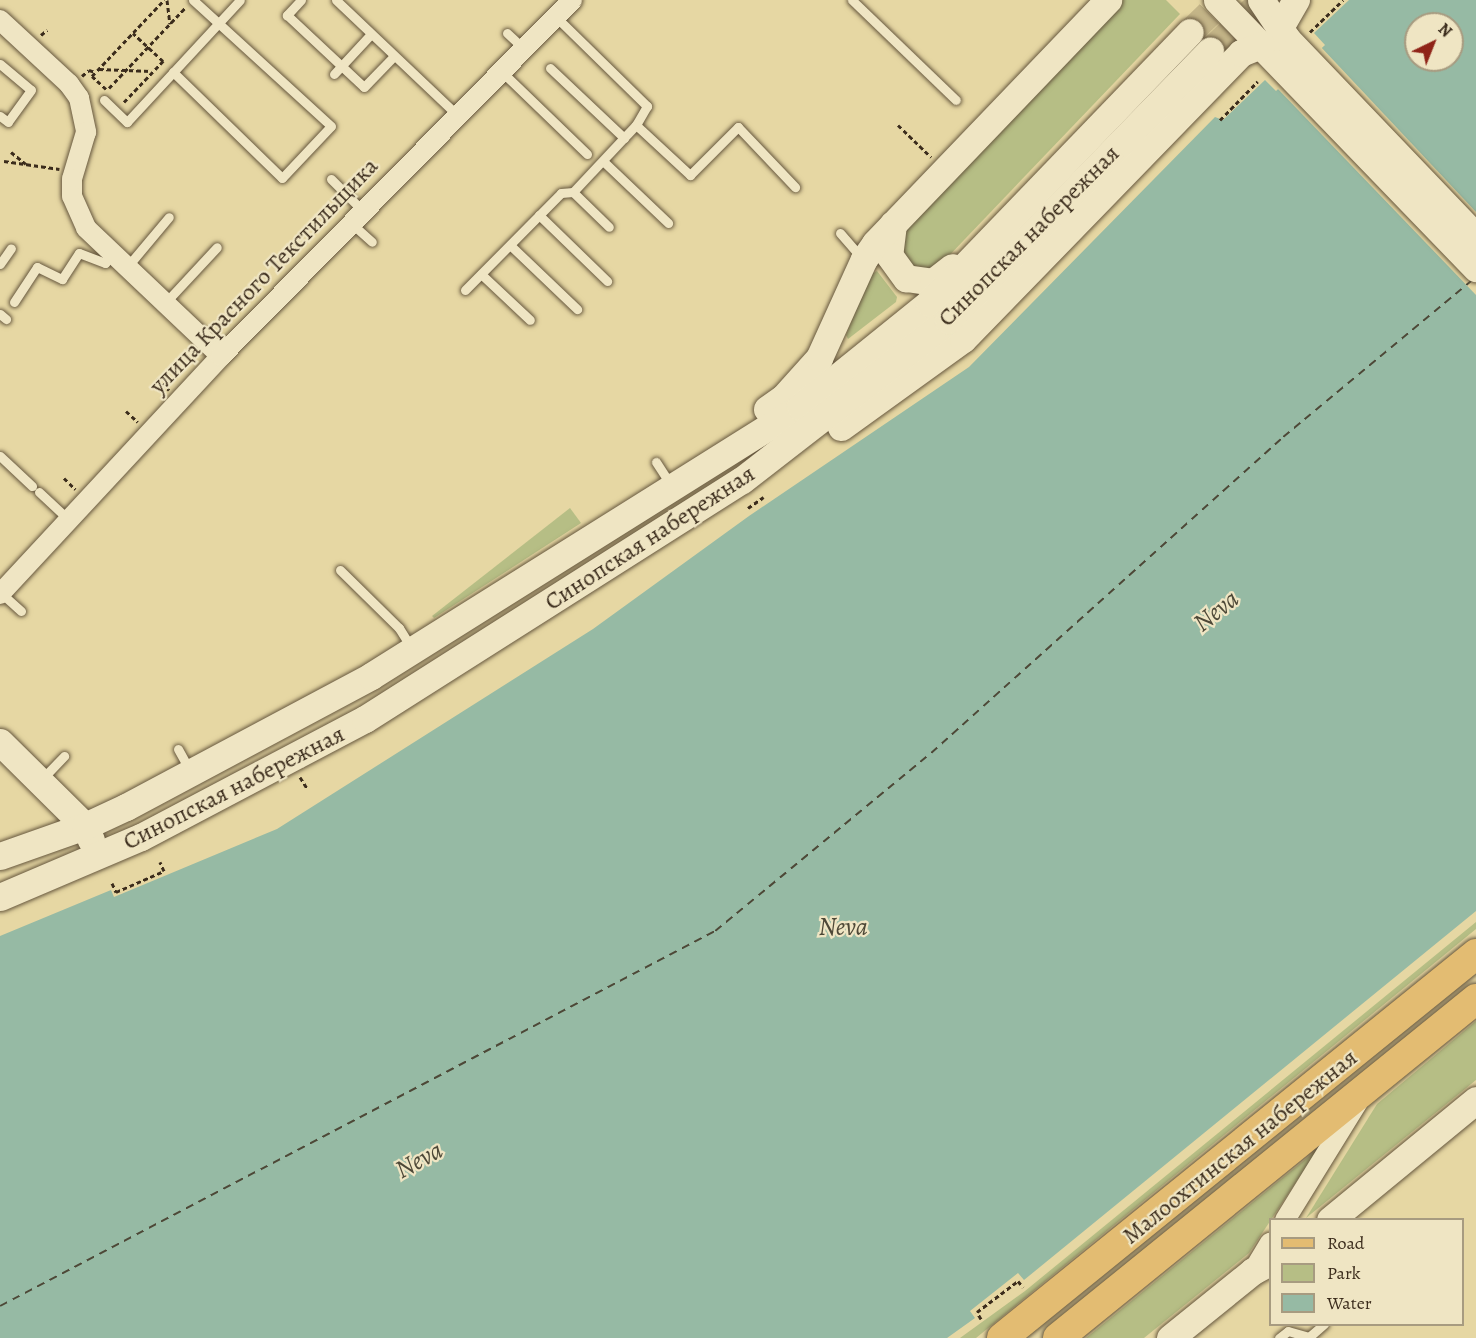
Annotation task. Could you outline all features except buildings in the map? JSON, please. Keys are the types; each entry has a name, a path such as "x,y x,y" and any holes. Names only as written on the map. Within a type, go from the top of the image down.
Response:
{"main road":[{"path":"709,463 728,436 790,391 824,336 864,259 893,224 1108,0"},
{"path":"1217,0 1280,41 1476,237"},
{"path":"1261,0 1280,41 1476,268"},
{"path":"1280,41 1296,0"},
{"name":"Синопская набережная","path":"0,856 85,826 190,773 413,651 800,406 868,355 929,303 990,237 1190,32"},
{"path":"777,455 805,448 840,428 963,339 1241,53 1280,41"},
{"name":"Синопская набережная","path":"0,897 99,857 365,719 702,507 777,455 948,320 1210,51"},
{"path":"893,224 889,255 906,278 918,282 939,279 971,247 990,237"},
{"path":"0,742 85,826 99,857"},
{"name":"Малоохтинская набережная","path":"992,1329 1476,954"},
{"name":"Малоохтинская набережная","path":"1058,1338 1476,999"},
{"path":"1332,1218 1476,1100"},
{"path":"1170,1338 1262,1266"}],"street":[{"name":"улица Красного Текстильщика","path":"1,593 221,356 456,114 572,0"},
{"path":"0,20 69,84 79,98 86,132 72,179 72,196 86,228 221,356"},
{"path":"1286,1218 1367,1089"},
{"path":"1262,1266 1269,1246"}],"lane":[{"path":"104,100 126,122 240,0"},
{"path":"302,0 287,15 364,87 394,56"},
{"path":"336,0 456,114"},
{"path":"852,0 956,100"},
{"path":"173,72 282,178 306,156 331,126 310,99 219,22 191,2"},
{"path":"465,290 561,193 573,192 636,125 647,106 555,16"},
{"path":"507,33 522,48"},
{"path":"334,74 371,34"},
{"path":"0,64 31,90 8,122 0,116"},
{"path":"550,68 624,138"},
{"path":"500,70 587,154"},
{"path":"636,125 690,175 738,127 795,187"},
{"path":"603,161 668,223"},
{"path":"331,179 372,242"},
{"path":"573,192 609,227"},
{"path":"539,215 607,281"},
{"path":"14,302 37,267 62,279 79,253 105,263 120,261 169,217"},
{"path":"840,233 864,259"},
{"path":"510,245 577,309"},
{"path":"165,303 217,247"},
{"path":"0,264 11,248"},
{"path":"481,274 530,320"},
{"path":"0,456 69,520"},
{"path":"656,462 672,486"},
{"path":"340,570 399,628 413,651"},
{"path":"1,593 21,611"},
{"path":"178,749 190,773"},
{"path":"40,781 64,756"},
{"path":"1279,1338 1288,1331 1309,1337 1322,1326"}],"path":[{"path":"166,0 170,24"},
{"path":"133,33 163,61 123,104 92,76 95,72 99,69 133,33 166,0"},
{"path":"1280,41 1343,0"},
{"path":"107,90 191,2"},
{"path":"40,37 47,30"},
{"path":"99,69 152,72"},
{"path":"82,76 89,70 95,72"},
{"path":"1220,120 1258,81"},
{"path":"898,125 924,150"},
{"path":"11,152 27,164"},
{"path":"4,161 60,169"},
{"path":"157,378 169,390"},
{"path":"126,411 138,422"},
{"path":"63,478 75,489"},
{"path":"748,508 764,497"},
{"path":"300,776 307,788"},
{"path":"112,883 116,892 164,871 160,862"},
{"path":"992,1329 976,1312 1018,1281 1023,1287"}],"green space":[{"path":"1121,0 1166,0 1180,14 943,262 927,270 911,266 900,250 902,231"},
{"path":"877,271 897,297 896,302 848,339 846,335 870,275"},
{"path":"570,508 581,523 434,618 432,616"},
{"path":"1476,922 1476,929 976,1338 960,1338 1025,1291"},
{"path":"1476,1021 1476,1080 1306,1218 1377,1104"},
{"path":"1318,1149 1272,1218 1269,1218 1269,1223 1249,1253 1144,1338 1086,1338"}],"water":[{"name":"Neva","path":"1349,0 1476,0 1476,911 1024,1280 1018,1273 970,1311 975,1318 947,1338 0,1338 0,936 111,890 114,897 277,829 593,629 749,516 969,367 1215,117 1223,120 1265,80 1276,91 1325,45 1314,33"}],"pier":[{"path":"1320,46 1476,212 1476,295 1276,87"}],"ferry route":[{"path":"0,1306 715,931 931,753 1283,437 1473,279"}],"tunnel":[{"path":"1190,32 1223,0"},
{"path":"1210,51 1263,0"}]}
